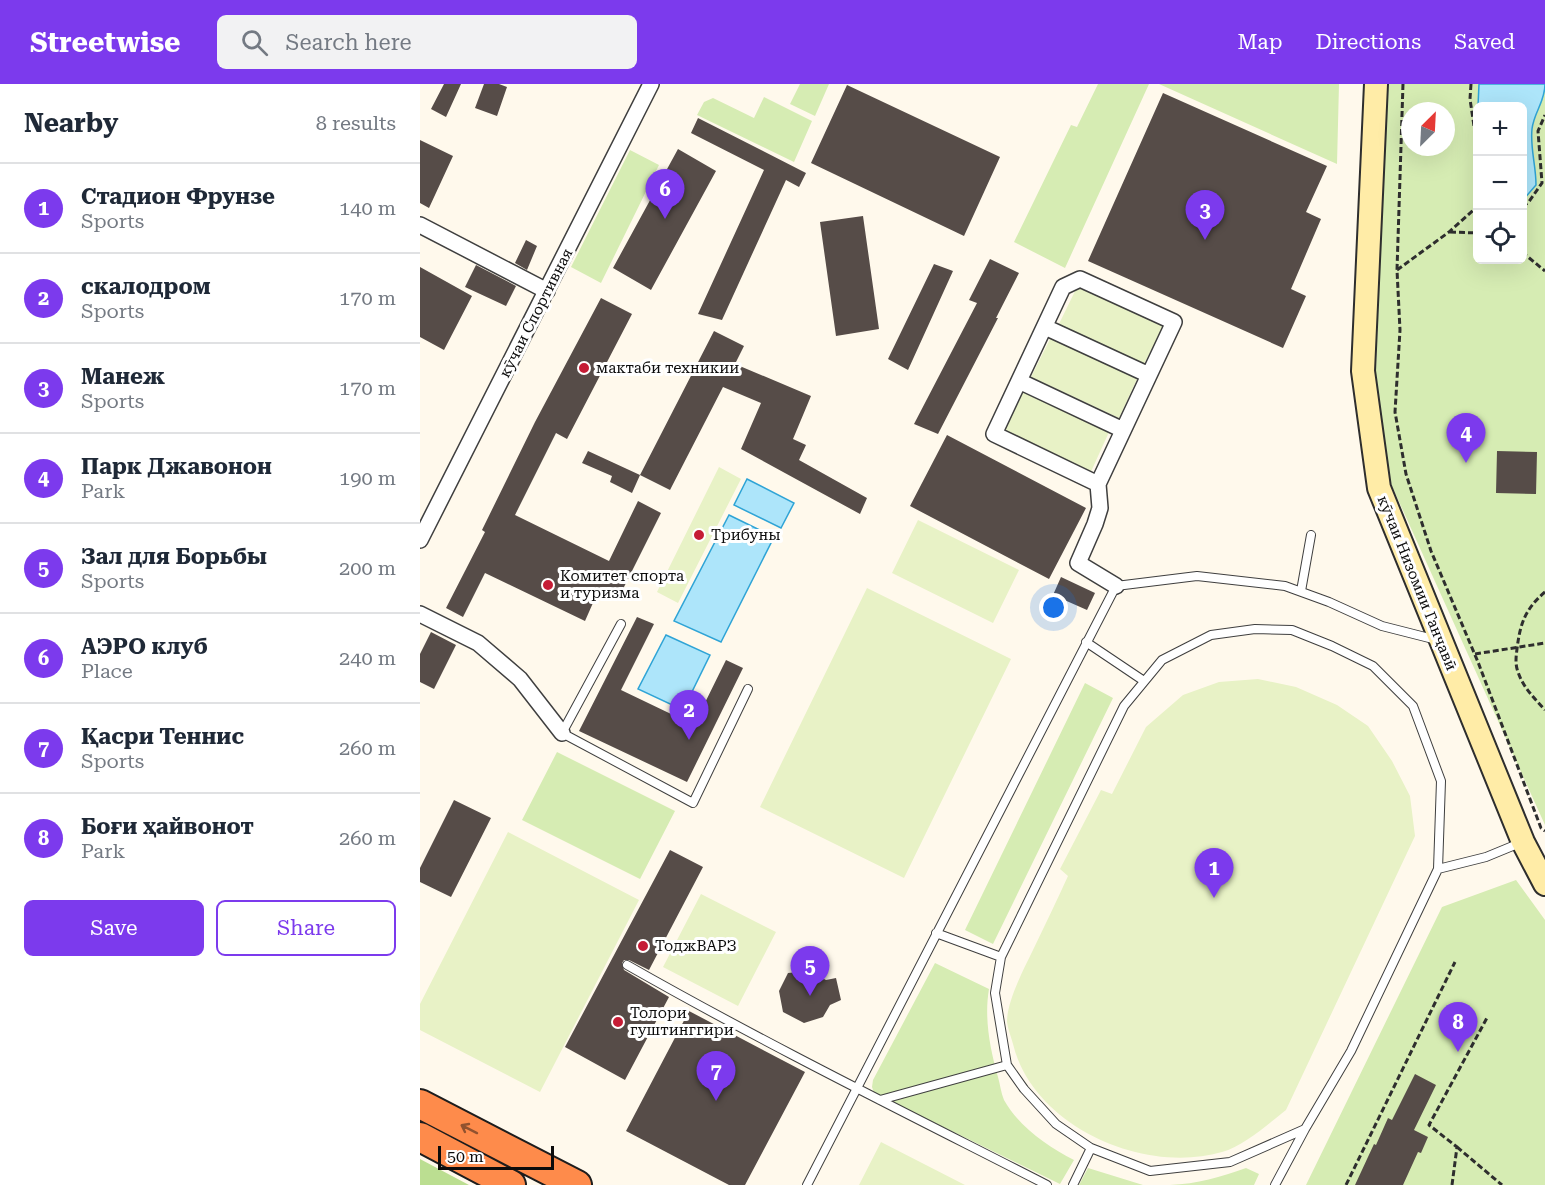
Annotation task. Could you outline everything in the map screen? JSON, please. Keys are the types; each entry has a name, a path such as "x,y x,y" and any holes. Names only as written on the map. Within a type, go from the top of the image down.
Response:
{"highway":[{"path":"420,1104 577,1185"},
{"path":"420,1137 512,1185"}],"street":[{"name":"кӯчаи Спортивная","path":"420,540 651,84"},
{"name":"кӯчаи Низомии Ганҷавӣ","path":"1376,84 1363,371 1379,488 1440,640 1545,884"},
{"path":"420,225 548,291"},
{"path":"1098,484 994,434 1063,287 1080,279 1174,322 1098,484 1100,508 1078,563 1116,586"},
{"path":"1045,327 1149,375"},
{"path":"1019,381 1124,430"},
{"path":"420,614 478,643 520,679 562,733"}],"lane":[{"path":"1301,591 1311,536"},
{"path":"807,1185 1116,586 1197,576 1286,586 1382,626 1440,640"},
{"path":"621,624 562,733 693,803 748,689"},
{"path":"1275,1185 1305,1129 1352,1051 1438,869 1441,781 1413,706 1373,666 1292,630 1255,629 1211,635 1162,660 1124,706 1001,957 995,993 1007,1065 1024,1089 1056,1124 1091,1148 1150,1171 1230,1162 1305,1129"},
{"path":"1086,642 1144,681"},
{"path":"1438,869 1486,857 1533,856"},
{"path":"936,933 1001,957"},
{"path":"627,965 691,1002 1047,1185"},
{"path":"880,1100 1007,1065"},
{"path":"1073,1185 1091,1148"}],"path":[{"path":"1403,84 1397,270 1400,330 1395,412 1406,474 1431,550 1475,654 1541,828 1545,833"},
{"path":"1471,84 1470,99 1473,119"},
{"path":"1527,204 1542,183 1543,168 1538,132 1545,114"},
{"path":"1397,270 1449,232 1474,210"},
{"path":"1449,232 1473,233"},
{"path":"1527,256 1545,271"},
{"path":"1545,592 1526,614 1519,629 1515,660 1528,692 1545,710"},
{"path":"1475,654 1545,643"},
{"path":"1346,1185 1455,962"},
{"path":"1488,1016 1429,1125 1502,1185"},
{"path":"1452,1185 1457,1147"}],"green space":[{"path":"800,84 829,84 815,116 790,104"},
{"path":"1098,84 1149,84 1065,268 1014,242 1071,125 1077,127"},
{"path":"1159,84 1339,84 1337,164"},
{"path":"1387,84 1545,84 1545,825 1391,484 1375,394"},
{"path":"764,97 812,121 794,162 697,115 704,102 713,98 754,118"},
{"path":"630,150 659,165 601,283 571,267"},
{"path":"1078,285 1164,325 1143,366 1058,326"},
{"path":"1051,337 1137,379 1119,418 1031,377"},
{"path":"1024,391 1109,432 1089,476 1002,435"},
{"name":"Трибуны","path":"719,467 741,479 678,603 657,592"},
{"path":"918,520 1019,570 993,623 892,573"},
{"path":"867,588 1011,659 904,878 760,807"},
{"path":"1258,679 1296,687 1337,705 1368,726 1392,761 1410,796 1415,836 1286,1110 1247,1140 1222,1152 1191,1157 1159,1156 1126,1150 1095,1137 1067,1120 1043,1099 1024,1073 1013,1044 1007,1022 1010,1004 1021,975 1068,876 1060,869 1101,790 1112,794 1146,727 1183,695 1219,682"},
{"path":"1085,683 1113,698 993,944 965,930"},
{"path":"557,752 675,811 640,879 522,820"},
{"path":"508,832 639,900 540,1092 420,1030 420,1004"},
{"path":"1516,880 1545,920 1545,1185 1306,1185 1442,907"},
{"path":"701,894 776,932 738,1006 663,967"},
{"path":"935,963 989,989 987,1011 989,1033 1004,1100 1026,1127 1054,1149 1074,1160 1060,1184 874,1093 873,1080"},
{"path":"881,1142 965,1185 859,1185"},
{"path":"420,1159 469,1185 420,1185"},
{"path":"1088,1168 1143,1185 1079,1185"},
{"path":"1246,1168 1259,1174 1254,1185 1170,1185 1209,1180"}],"water":[{"path":"1479,84 1545,84 1532,129 1536,185 1527,195 1527,102 1478,102"},
{"path":"747,479 794,503 781,528 734,505"},
{"path":"729,515 774,537 721,642 674,621"},
{"path":"666,635 710,655 683,710 638,689"}],"building":[{"path":"444,84 461,84 446,117 431,109"},
{"path":"484,84 499,84 507,87 497,116 475,108"},
{"path":"847,85 1000,157 964,236 811,163"},
{"path":"1163,93 1327,166 1306,212 1321,219 1291,289 1306,296 1283,348 1088,261"},
{"path":"698,118 806,173 799,187 786,180 722,320 698,314 764,170 691,133"},
{"path":"420,140 453,156 429,208 420,203"},
{"path":"678,149 716,171 651,290 613,268"},
{"path":"863,216 879,329 836,336 820,222"},
{"path":"526,240 537,246 527,270 515,263"},
{"path":"990,259 1019,273 938,434 914,424 977,303 969,300"},
{"path":"934,264 953,271 908,370 888,359"},
{"path":"476,265 516,286 506,306 465,287"},
{"path":"420,267 472,296 444,350 420,337"},
{"path":"601,298 632,314 567,439 556,433 515,515 609,561 638,501 661,513 619,597 600,587 585,621 485,573 463,617 446,608 485,532 482,530 535,422"},
{"path":"714,331 744,346 735,364 811,396 793,439 806,445 799,460 867,498 860,514 741,449 761,403 723,387 670,490 640,475"},
{"path":"947,435 1086,508 1049,579 910,506"},
{"path":"588,451 640,475 632,493 610,482 612,476 582,463"},
{"path":"1497,451 1537,452 1536,494 1496,493"},
{"path":"1061,577 1095,593 1087,610 1053,595"},
{"path":"637,617 654,624 621,690 694,725 726,660 743,668 687,782 579,731"},
{"path":"431,632 456,645 434,689 420,682 420,654"},
{"path":"454,800 491,818 451,897 420,882 420,868"},
{"path":"670,850 703,867 649,970 629,960 624,960 622,963 624,970 669,997 625,1080 565,1047"},
{"path":"808,971 826,980 836,978 841,1000 830,1005 823,1017 804,1023 783,1012 779,991 788,973"},
{"path":"689,1011 805,1072 745,1185 729,1185 626,1131"},
{"path":"1415,1074 1436,1085 1414,1130 1428,1137 1421,1153 1418,1152 1403,1185 1355,1185 1388,1118 1392,1120"}],"place":[{"name":"АЭРО клуб","path":"665,219"},
{"name":"Манеж","path":"1205,240"},
{"name":"мактаби техникии","path":"584,368"},
{"name":"Парк Джавонон","path":"1466,463"},
{"name":"Трибуны","path":"699,535"},
{"name":"Комитет спорта и туризма","path":"548,585"},
{"name":"скалодром","path":"689,740"},
{"name":"Стадион Фрунзе","path":"1214,898"},
{"name":"ТоджВАРЗ","path":"643,946"},
{"name":"Зал для Борьбы","path":"810,996"},
{"name":"Толори гуштинггири","path":"618,1022"},
{"name":"Боғи ҳайвонот","path":"1458,1052"},
{"name":"Қасри Теннис","path":"716,1101"}]}
